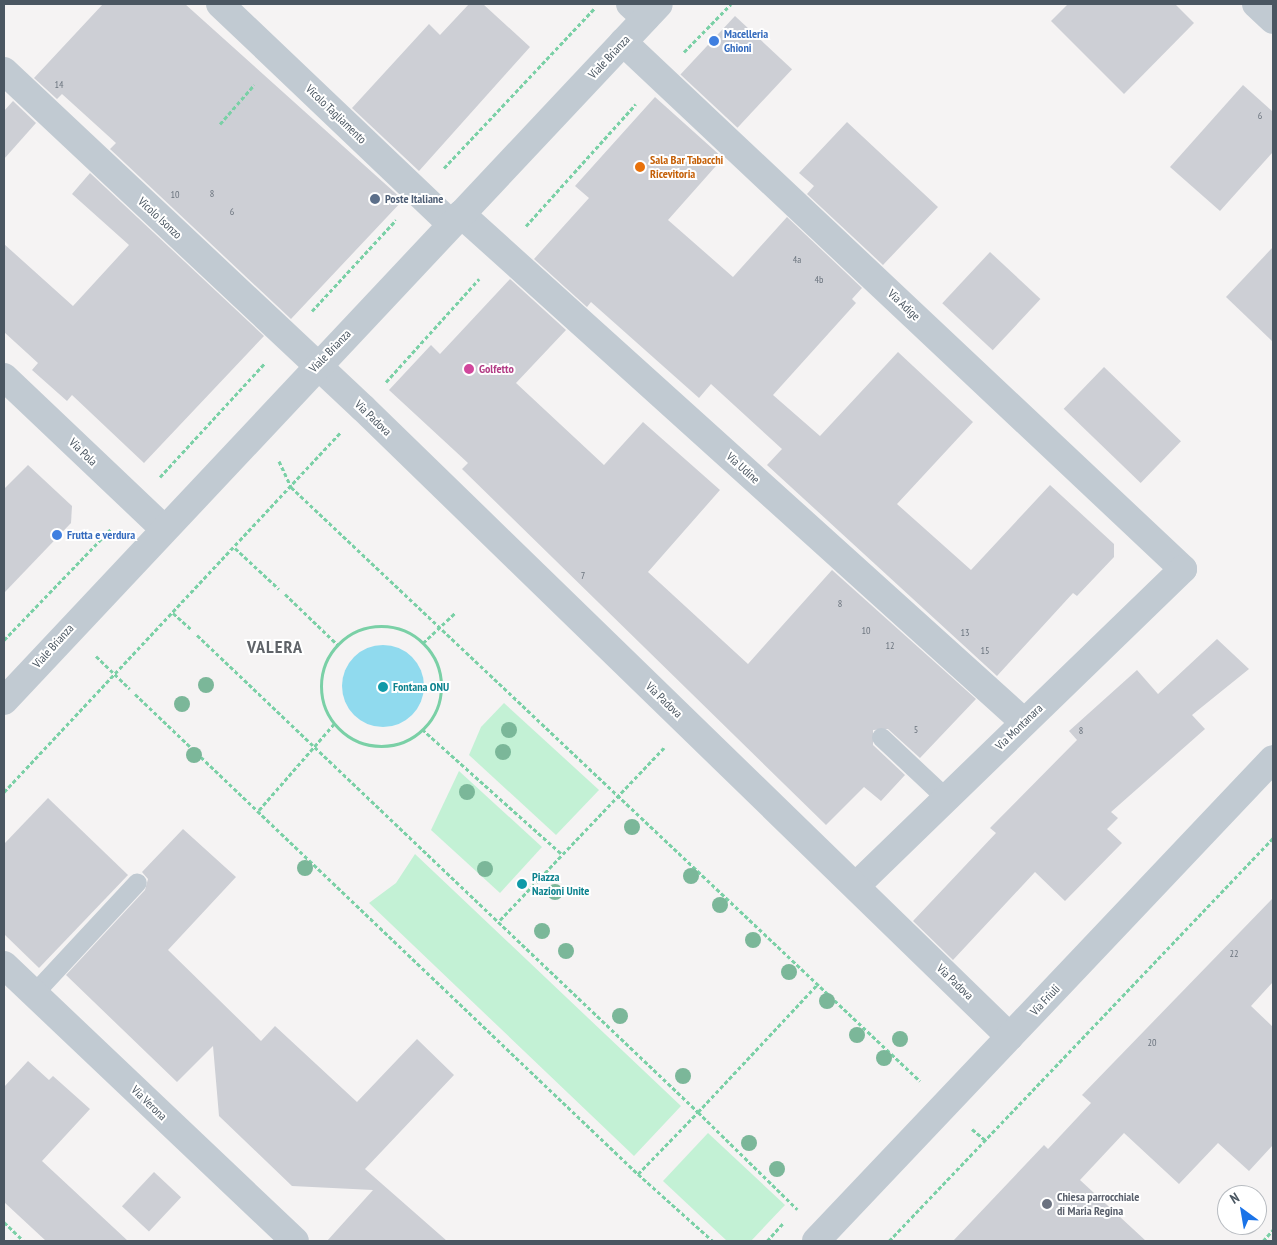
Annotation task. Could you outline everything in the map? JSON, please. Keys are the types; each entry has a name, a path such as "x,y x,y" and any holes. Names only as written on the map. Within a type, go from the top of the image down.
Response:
{"street":[{"name":"Vicolo Tagliamento","path":"220,4 277,58 456,219"},
{"path":"1256,4 1273,20"},
{"name":"Viale Brianza","path":"4,701 163,528 623,42 645,8"},
{"name":"Via Adige","path":"623,42 1183,569"},
{"name":"Vicolo Isonzo","path":"4,71 317,365"},
{"name":"Via Udine","path":"456,219 1024,722"},
{"name":"Via Padova","path":"317,365 1010,1036"},
{"name":"Via Pola","path":"4,377 163,528"},
{"name":"Via Montanara","path":"856,886 945,797 1183,569"},
{"name":"Via Friuli","path":"819,1238 1273,759"},
{"name":"Via Verona","path":"4,965 295,1241"}],"lane":[{"path":"881,737 945,797"},
{"path":"34,993 137,882"}],"path":[{"path":"220,124 277,58"},
{"path":"213,418 262,424 291,487 441,626 945,1105 985,1140"},
{"path":"236,548 279,589"},
{"path":"285,594 338,644"},
{"path":"173,613 192,630"},
{"path":"423,643 455,613"},
{"path":"374,626 392,626 423,643 440,677 434,714 422,729 406,740 373,745 348,736 334,724 320,690 322,672 338,644 356,631 374,626"},
{"path":"197,635 500,920 698,1112 819,1238"},
{"path":"135,694 259,810 638,1174 713,1241"},
{"path":"500,920 688,723"},
{"path":"259,810 334,724"},
{"path":"422,729 562,854"},
{"path":"889,1241 1273,838"},
{"path":"638,1174 817,984"},
{"path":"4,1222 24,1241"},
{"path":"1263,1241 1273,1230"}],"green space":[{"path":"504,703 599,790 556,835 469,755 481,727"},
{"path":"459,771 542,847 500,893 431,830"},
{"path":"415,854 681,1106 634,1156 369,903 396,883"},
{"path":"708,1133 785,1205 751,1241 727,1241 663,1181"}],"water":[{"name":"Fontana ONU","path":"383,645 399,649 412,657 420,670 424,686 420,702 412,715 399,723 383,727 367,723 354,715 346,702 342,686 346,670 354,657 367,649"}],"building":[{"path":"103,4 185,4 403,200 291,319 110,149 116,143 62,94 57,99 34,78"},
{"path":"469,4 483,4 530,47 419,171 352,108 429,24 440,35"},
{"path":"1068,4 1175,4 1194,23 1124,94 1051,21"},
{"path":"735,16 792,69 737,128 680,75"},
{"path":"1243,85 1273,112 1273,152 1220,211 1170,167"},
{"path":"655,97 723,158 668,220 733,277 787,217 862,288 852,299 856,303 773,395 820,436 898,352 973,422 897,504 971,570 1050,485 1114,544 1114,557 1077,596 1073,593 997,676 767,465 782,449 711,384 699,398 591,302 587,307 534,259 589,198 575,186"},
{"path":"13,101 36,123 4,159 4,111"},
{"path":"847,122 938,207 883,265 807,194 814,186 799,173"},
{"path":"90,173 264,336 144,463 72,395 67,401 32,370 38,363 4,332 4,244 73,306 129,245 72,194"},
{"path":"1273,247 1273,342 1226,297"},
{"path":"990,252 1040,299 993,350 942,303"},
{"path":"510,279 566,330 516,383 604,465 643,422 720,490 648,572 748,664 832,570 976,699 920,758 888,729 873,730 873,745 905,775 881,801 864,787 826,825 462,469 468,463 389,390 431,345 440,354"},
{"path":"1104,367 1181,441 1141,483 1064,409"},
{"path":"28,465 72,506 71,523 4,593 4,489"},
{"path":"1217,639 1249,669 1192,715 1205,729 1111,812 1118,818 1107,829 1122,843 1065,901 1035,872 953,960 913,921 996,833 990,828 1077,740 1069,731 1137,670 1158,694"},
{"path":"48,798 128,875 39,968 4,934 4,844"},
{"path":"183,829 236,877 168,950 261,1041 275,1026 357,1102 417,1039 454,1075 365,1169 447,1241 327,1241 373,1190 292,1186 219,1116 213,1046 177,1082 66,975 145,890 148,879 142,872"},
{"path":"1273,898 1273,982 1251,1006 1273,1027 1273,1145 1249,1171 1218,1143 1179,1184 1124,1133 1080,1180 1146,1241 953,1241 1044,1145 1048,1149 1091,1103 1082,1095"},
{"path":"28,1061 49,1080 53,1076 90,1109 42,1161 128,1241 46,1241 4,1202 4,1087"},
{"path":"154,1172 181,1197 149,1232 122,1206"}],"place":[{"name":"Macelleria Ghioni","path":"714,41"},
{"name":"Sala Bar Tabacchi Ricevitoria","path":"640,167"},
{"name":"Poste Italiane","path":"375,199"},
{"name":"Golfetto","path":"469,369"},
{"name":"Frutta e verdura","path":"57,535"},
{"name":"Fontana ONU","path":"383,687"},
{"name":"Piazza Nazioni Unite","path":"522,884"},
{"name":"Chiesa parrocchiale di Maria Regina","path":"1047,1204"}],"district":[{"name":"VALERA","path":"275,647"}]}
